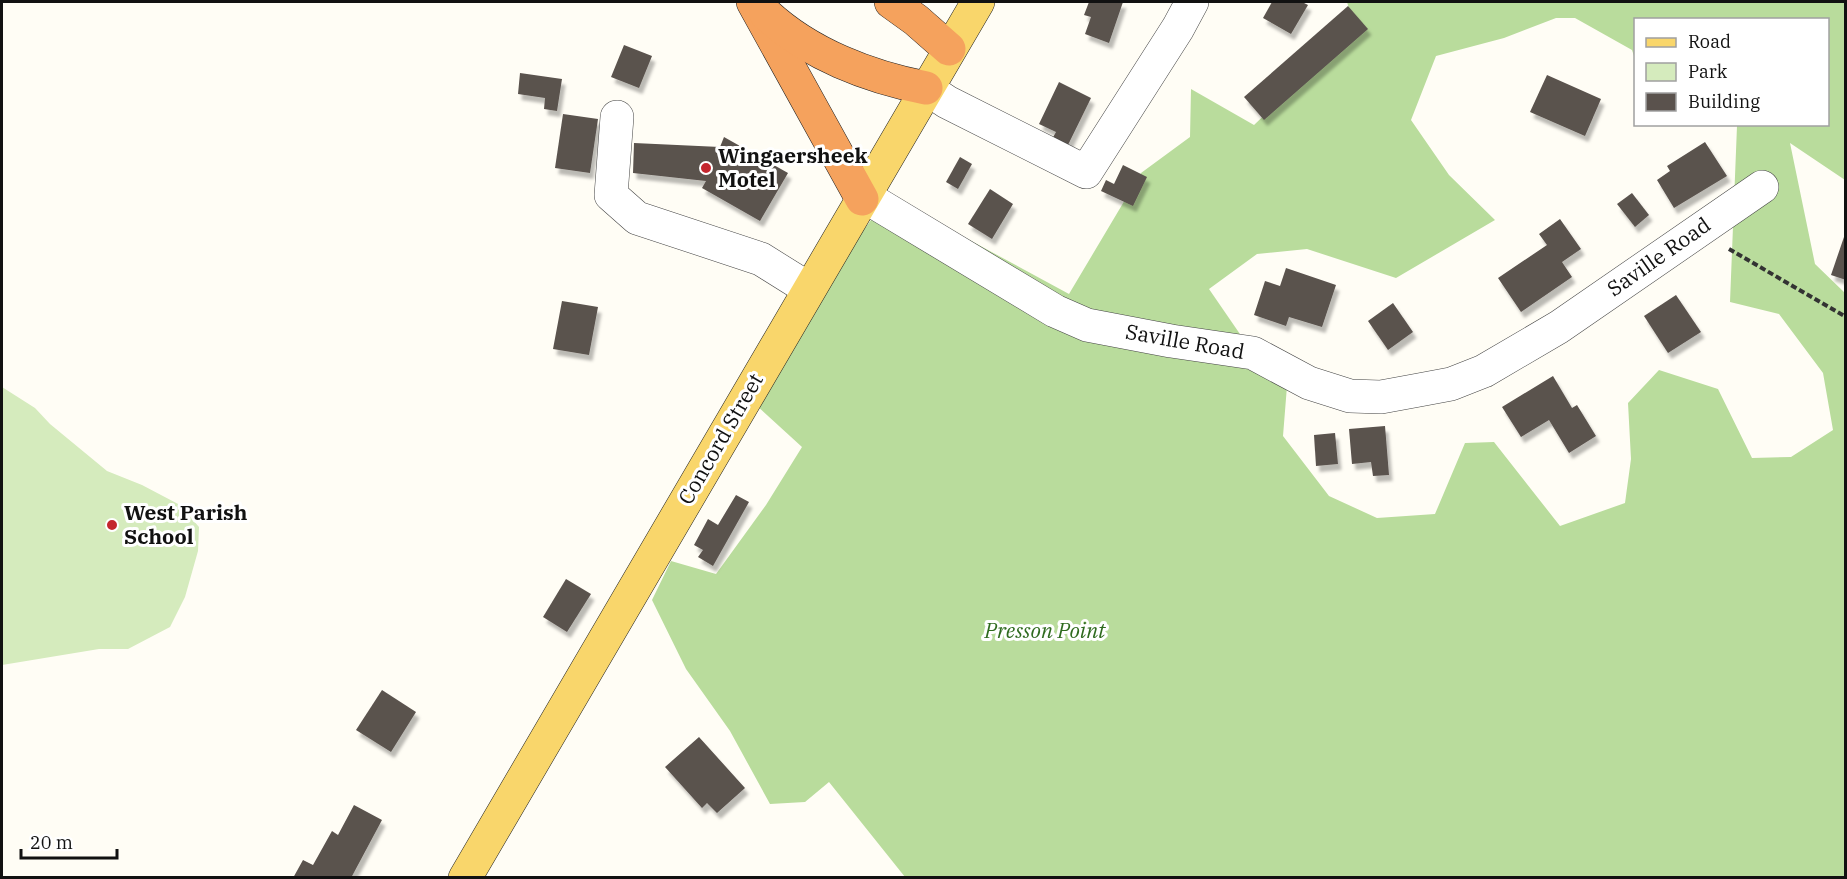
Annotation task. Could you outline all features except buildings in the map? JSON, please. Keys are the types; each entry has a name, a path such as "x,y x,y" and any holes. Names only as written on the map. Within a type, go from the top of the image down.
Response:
{"highway":[{"path":"754,2 795,38 823,53 897,83 926,88"},
{"path":"754,2 863,197"},
{"path":"891,2 916,20 949,50"}],"main road":[{"name":"Concord Street","path":"465,878 978,2"}],"street":[{"path":"926,88 947,102 1086,172 1178,28 1192,2"},
{"path":"617,117 611,195 637,218 761,259 809,289"},
{"name":"Saville Road","path":"863,197 1055,311 1088,325 1171,341 1253,353 1310,383 1350,396 1381,396 1451,384 1484,371 1559,327 1762,187"}],"path":[{"path":"1697,231 1845,317"}],"green space":[{"name":"Presson Point","path":"1347,2 1845,2 1845,180 1790,143 1815,264 1845,293 1845,877 905,877 829,782 805,802 770,804 730,731 686,669 652,600 671,561 716,574 766,505 802,447 756,405 830,276 871,220 892,213 905,205 1069,294 1141,173 1190,137 1191,89 1254,125 1355,28","holes":["1556,18 1575,18 1632,50 1634,56 1634,18 1829,18 1829,126 1737,126 1730,302 1779,314 1823,373 1833,430 1791,457 1752,458 1718,389 1659,370 1628,403 1631,459 1625,503 1560,526 1494,442 1465,443 1435,514 1377,518 1329,496 1283,436 1287,386 1253,353 1209,289 1257,254 1307,249 1396,278 1495,220 1449,175 1411,120 1436,56 1504,38"]},
{"path":"2,387 35,408 50,424 107,471 142,485 180,505 199,527 198,551 185,597 170,627 128,649 99,649 2,665"}],"place":[{"name":"Wingaersheek Motel","path":"706,168"},
{"name":"West Parish School","path":"112,525"}]}
